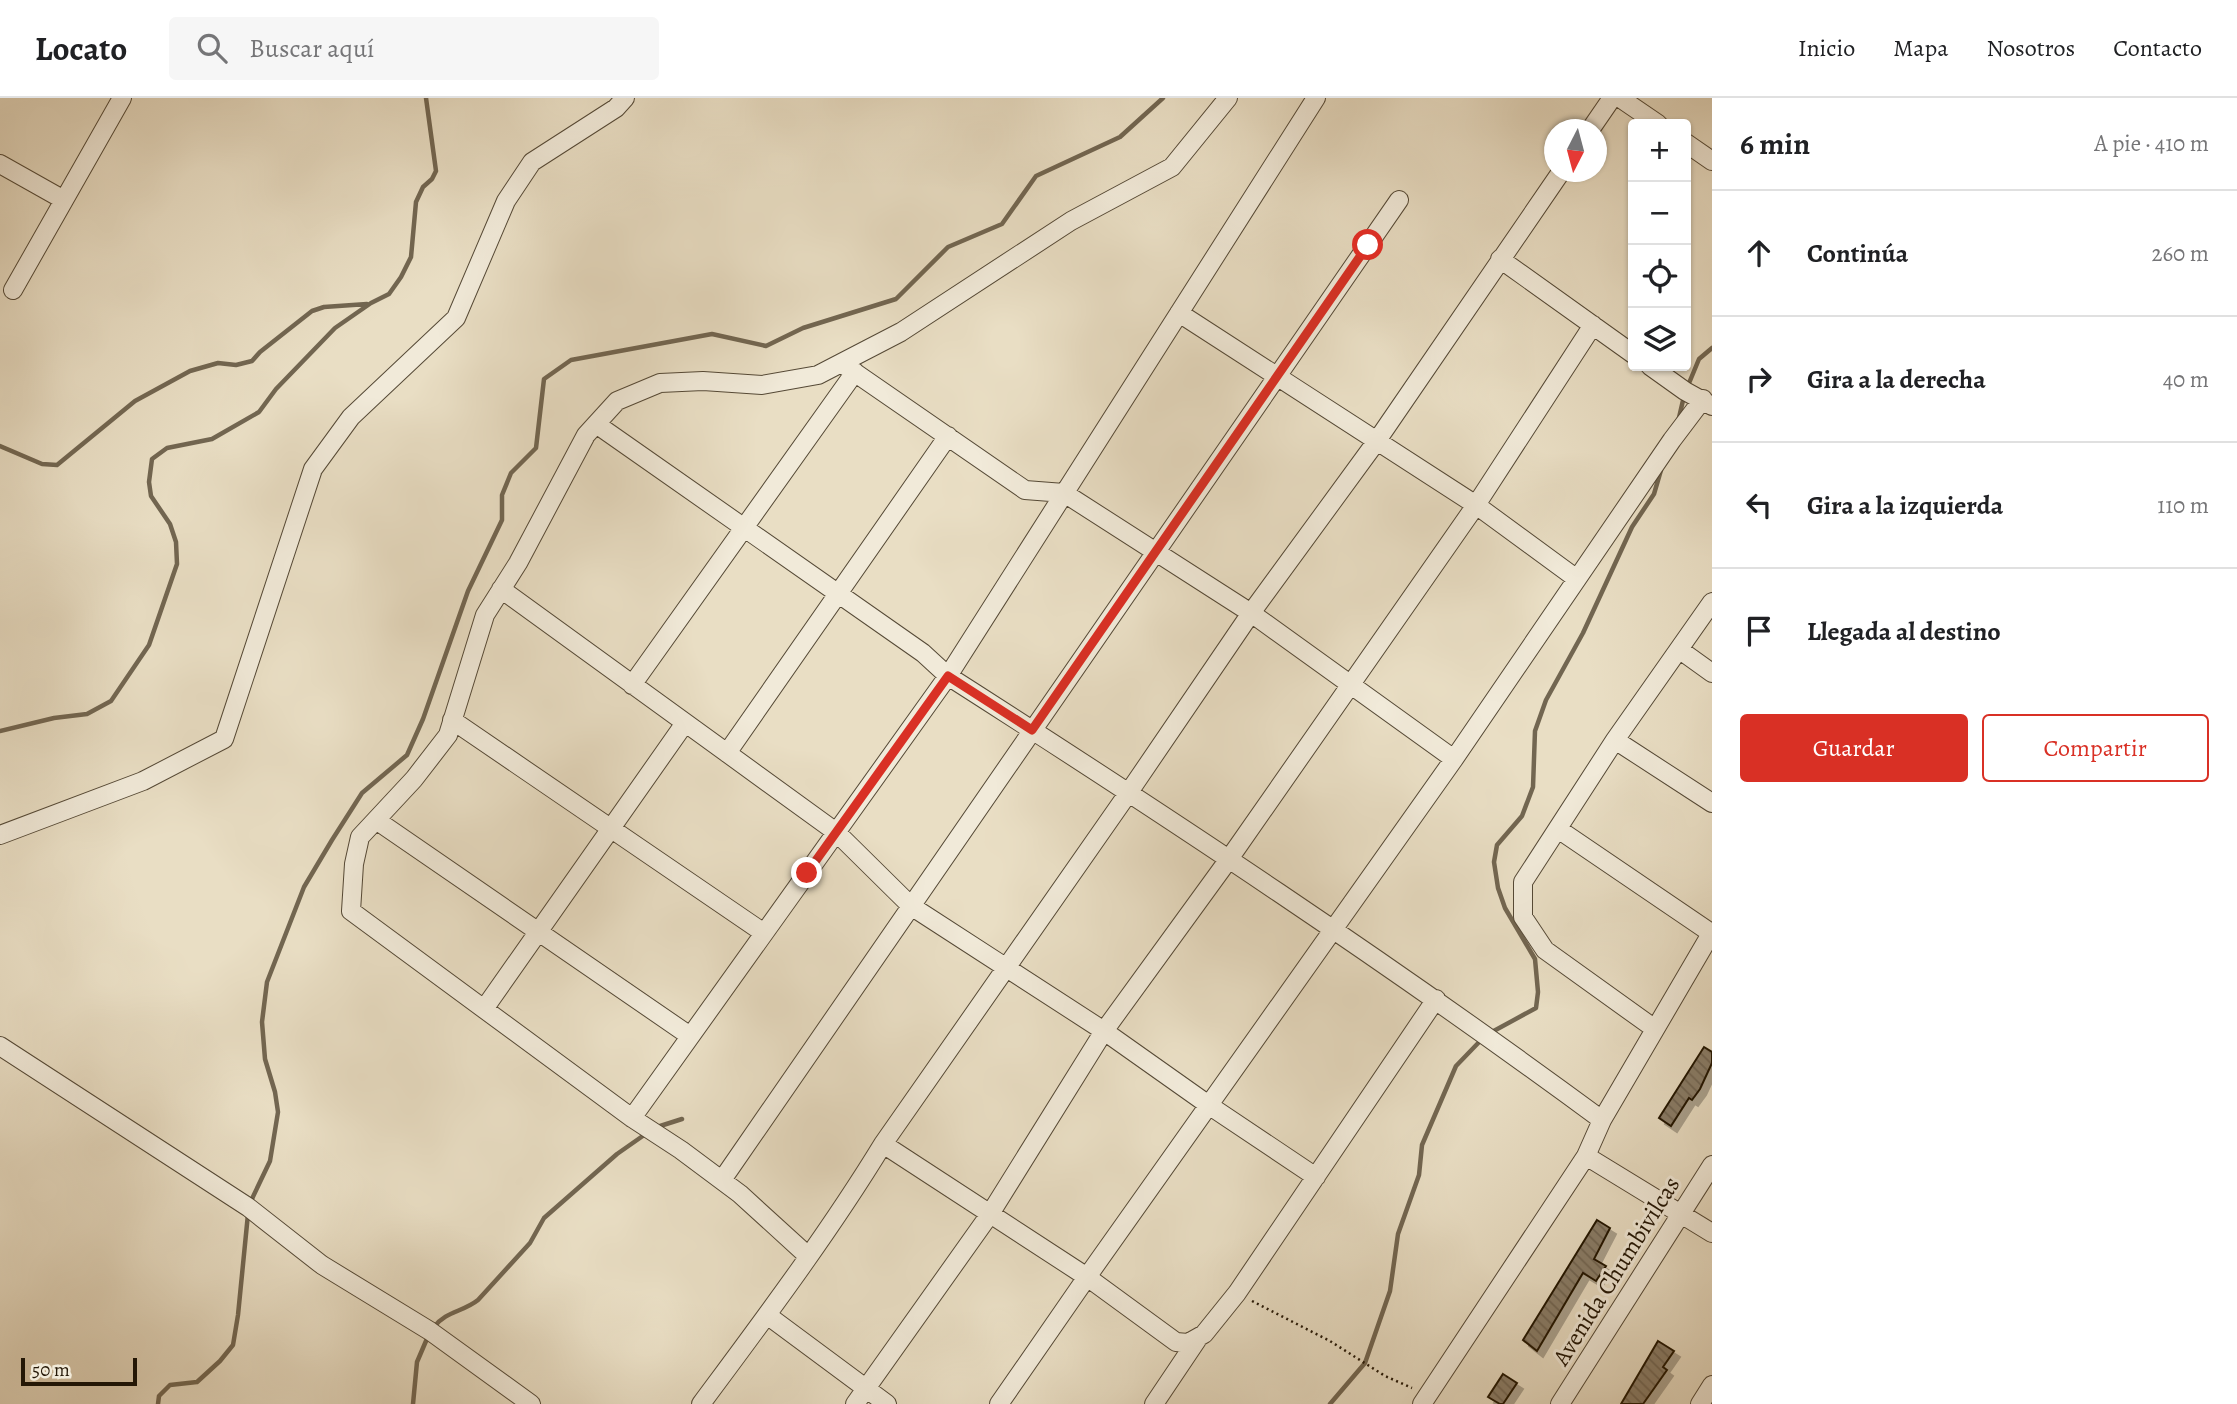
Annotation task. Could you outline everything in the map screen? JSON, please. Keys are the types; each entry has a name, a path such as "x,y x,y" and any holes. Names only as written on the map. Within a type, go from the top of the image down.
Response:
{"street":[{"path":"13,290 122,98"},
{"path":"0,835 143,781 224,739 313,469 351,417 456,318 506,201 532,162 616,108 625,98"},
{"path":"808,1256 722,1180 632,1118 351,911 354,864 360,837 414,779 448,735 485,615 518,563 586,435 617,401 660,383 702,381 762,385 848,368 1071,221 1172,167 1228,98"},
{"path":"632,1118 948,676 1316,98"},
{"path":"1598,119 1612,98"},
{"path":"1620,98 1651,119"},
{"path":"1691,146 1712,161"},
{"path":"0,164 64,200"},
{"path":"701,1404 767,1315 1251,613 1376,442 1554,182"},
{"path":"722,1180 1399,200"},
{"path":"1500,259 1628,350"},
{"path":"1179,313 1476,505 1577,579"},
{"path":"855,1404 990,1214 1104,1031 1229,859 1476,505 1593,325"},
{"path":"848,368 1025,490 1064,493 1251,613 1454,759"},
{"path":"632,685 744,528 848,368"},
{"path":"999,1404 1454,759 1577,579 1707,403 1657,371"},
{"path":"596,424 923,653 948,676 1129,792 1333,929 1436,999 1602,1119"},
{"path":"727,754 948,436"},
{"path":"501,589 836,832 911,906 1104,1031 1316,1177"},
{"path":"1655,1029 1545,950 1523,917 1523,882 1615,740 1712,602"},
{"path":"1680,650 1712,673"},
{"path":"452,720 764,933"},
{"path":"484,1009 685,723"},
{"path":"1615,740 1712,803"},
{"path":"376,820 690,1037"},
{"path":"1430,1401 1586,1156 1602,1119 1712,933 1558,829"},
{"path":"1154,1404 1197,1340 1237,1293 1436,999"},
{"path":"0,1046 248,1207 323,1265 430,1331 531,1404"},
{"path":"883,1144 1087,1277 1176,1342 1188,1343 1197,1340"},
{"path":"1586,1156 1712,1233"},
{"name":"Avenida Chumbivilcas","path":"1560,1404 1712,1165"},
{"path":"767,1315 887,1404"},
{"path":"1700,1404 1712,1385"}],"path":[{"path":"1237,1293 1330,1341 1430,1401"}],"building":[{"path":"1704,1047 1712,1052 1712,1063 1700,1089 1692,1100 1689,1098 1671,1126 1659,1118"},
{"path":"1597,1220 1610,1228 1594,1259 1606,1266 1596,1281 1583,1273 1537,1351 1523,1340"},
{"path":"1658,1341 1674,1351 1663,1367 1667,1370 1643,1404 1621,1404"},
{"path":"1503,1374 1517,1383 1503,1404 1500,1404 1488,1397"}],"waterway":[{"path":"0,731 54,718 87,714 111,701 149,645 177,564 176,542 170,524 151,496 149,482 152,459 167,448 212,439 259,412 276,389 335,328 389,294 401,277 411,257 416,202 423,187 436,171 426,98"},
{"path":"250,1203 270,1161 278,1112 265,1059 262,1022 267,982 304,887 332,840 362,793 407,755 423,719 468,591 502,520 502,495 511,473 536,448 544,379 571,360 712,334 766,346 803,328 896,299 948,247 1002,224 1036,176 1120,137 1163,98"},
{"path":"0,446 42,464 57,465 135,401 190,371 218,363 236,365 252,361 312,311 324,307 367,304"},
{"path":"1687,388 1699,359 1712,348"},
{"path":"1678,422 1684,396"},
{"path":"1490,1033 1536,1008 1538,992 1535,959 1505,908 1498,888 1494,862 1497,845 1522,816 1533,787 1535,731 1546,700 1583,633 1632,527 1654,494 1661,470"},
{"path":"1330,1404 1365,1363 1390,1291 1398,1234 1419,1175 1422,1145 1456,1066 1483,1038"},
{"path":"657,1127 682,1119"},
{"path":"434,1327 444,1318 478,1300 530,1243 544,1218 617,1154 647,1133"},
{"path":"158,1404 159,1396 170,1385 197,1382 233,1345 248,1214"},
{"path":"413,1404 417,1362 429,1334"}],"route":[{"path":"807,873 948,676 1032,730 1368,245"}]}
